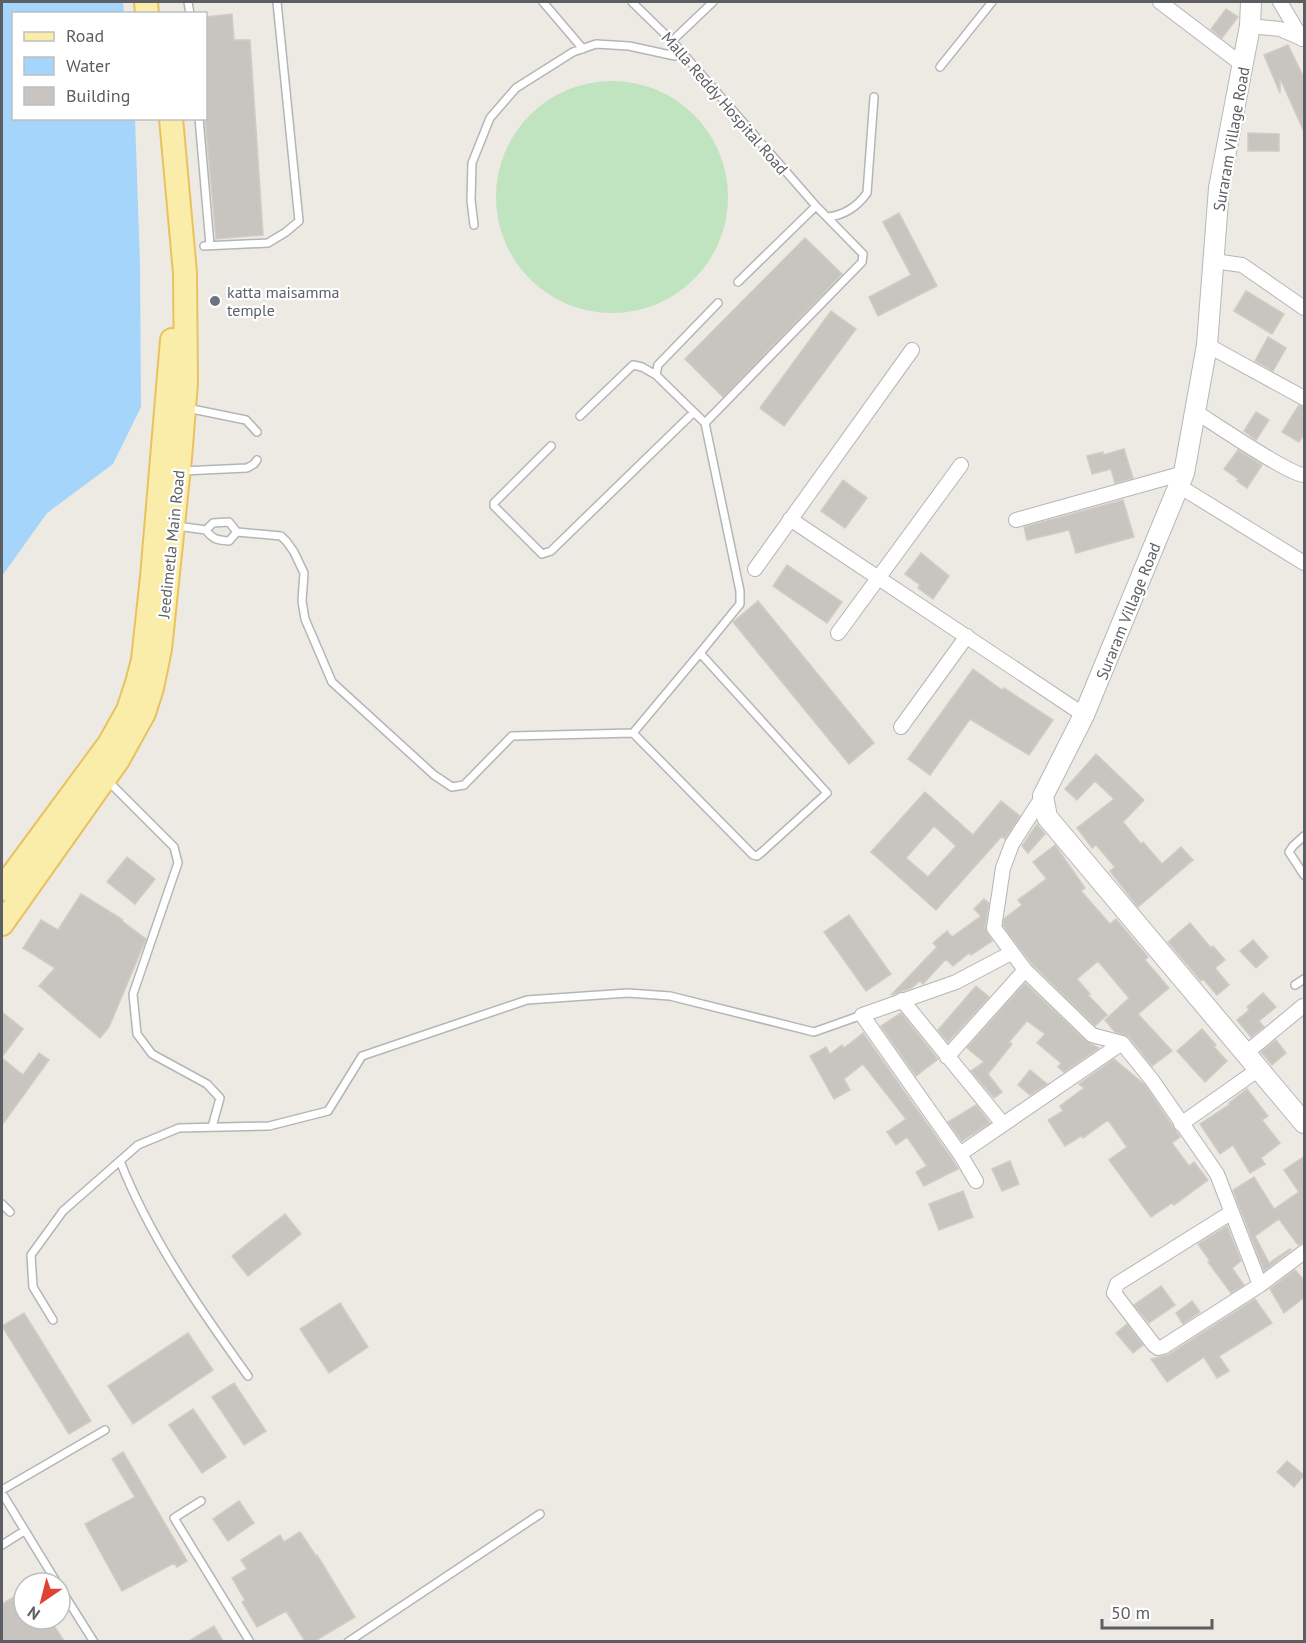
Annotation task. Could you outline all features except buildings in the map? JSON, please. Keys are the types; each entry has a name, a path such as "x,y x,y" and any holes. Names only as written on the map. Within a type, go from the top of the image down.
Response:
{"main road":[{"name":"Suraram Village Road","path":"1043,796 1084,715 1182,479 1207,345 1219,188 1244,66 1251,2"},
{"name":"Jeedimetla Main Road","path":"2,889 109,744 128,710 143,660 172,340 171,280 156,120"},
{"name":"Jeedimetla Main Road","path":"2,924 118,760 144,713 152,688 160,649 184,408 185,273 171,120"},
{"path":"1043,796 1047,817 1305,1123"}],"street":[{"path":"1160,2 1244,66"},
{"path":"1280,2 1303,41"},
{"path":"1250,26 1280,29 1303,41"},
{"path":"1214,261 1242,266 1305,308"},
{"path":"1207,345 1305,398"},
{"path":"755,569 912,350"},
{"path":"1196,412 1300,475 1305,475"},
{"path":"838,633 961,465"},
{"path":"1016,520 1182,479 1305,563"},
{"path":"790,519 1084,715"},
{"path":"901,727 967,636"},
{"path":"1043,796 1012,844 1003,868 994,928 1025,970 1092,1035 1122,1043 1152,1080 1217,1174 1260,1285"},
{"path":"976,1180 862,1015 956,982 1011,953"},
{"path":"948,1057 1025,970"},
{"path":"902,1000 1004,1124"},
{"path":"1246,1053 1303,1006"},
{"path":"960,1154 1122,1043"},
{"path":"1181,1124 1259,1069"},
{"path":"1232,1212 1117,1284 1114,1293 1158,1348 1260,1285 1305,1252"}],"lane":[{"path":"199,120 207,245 268,243 299,221 277,2"},
{"path":"543,2 583,48"},
{"name":"Malla Reddy Hospital Road","path":"632,2 672,41 816,206 863,254 862,262 705,423"},
{"path":"672,41 713,2"},
{"path":"940,67 992,2"},
{"path":"474,225 471,200 472,164 490,118 516,88 565,57 596,44 629,46 675,56 682,52"},
{"path":"828,217 837,216 851,209 859,204 867,193 874,97"},
{"path":"738,282 816,206"},
{"path":"656,375 658,364 718,303"},
{"path":"580,416 633,365 656,375 705,423 740,591 740,604 633,733"},
{"path":"184,408 246,420 257,432"},
{"path":"551,446 494,503 545,555 693,413"},
{"path":"179,471 247,468 257,460"},
{"path":"206,530 213,523 229,522 237,532 280,536 287,542 304,573 302,601 305,619 332,682 434,775 452,787 464,785 513,736 633,733 756,856 826,793 700,653"},
{"path":"173,526 206,530 212,538 229,541 237,532"},
{"path":"105,779 174,848 178,863 134,994 137,1034 152,1054 207,1084 220,1098 212,1127"},
{"path":"1305,836 1289,852 1305,875"},
{"path":"1295,985 1305,979"},
{"path":"53,1320 33,1287 31,1255 63,1211 138,1145 179,1128 269,1126 328,1112 362,1056 527,1000 628,993 670,996 814,1032 862,1015"},
{"path":"120,1161 131,1191 195,1303 248,1376"},
{"path":"2,1204 10,1212"},
{"path":"49,1571 2,1491 105,1430"},
{"path":"201,1501 174,1518 250,1641"},
{"path":"348,1641 540,1514"},
{"path":"2,1545 24,1531"},
{"path":"72,1607 94,1641"}],"green space":[{"path":"601,81 623,81 646,86 677,100 702,123 709,132 723,163 728,197 726,220 714,252 702,271 686,287 677,294 646,308 623,313 601,313 578,308 547,294 522,271 515,262 501,231 496,208 496,186 501,163 515,132 538,107 547,100 578,86"}],"water":[{"path":"2,2 123,2 124,12 12,12 12,120 135,120 140,263 141,407 113,464 47,513 2,576"}],"place":[{"name":"katta maisamma temple","path":"215,301"}]}
